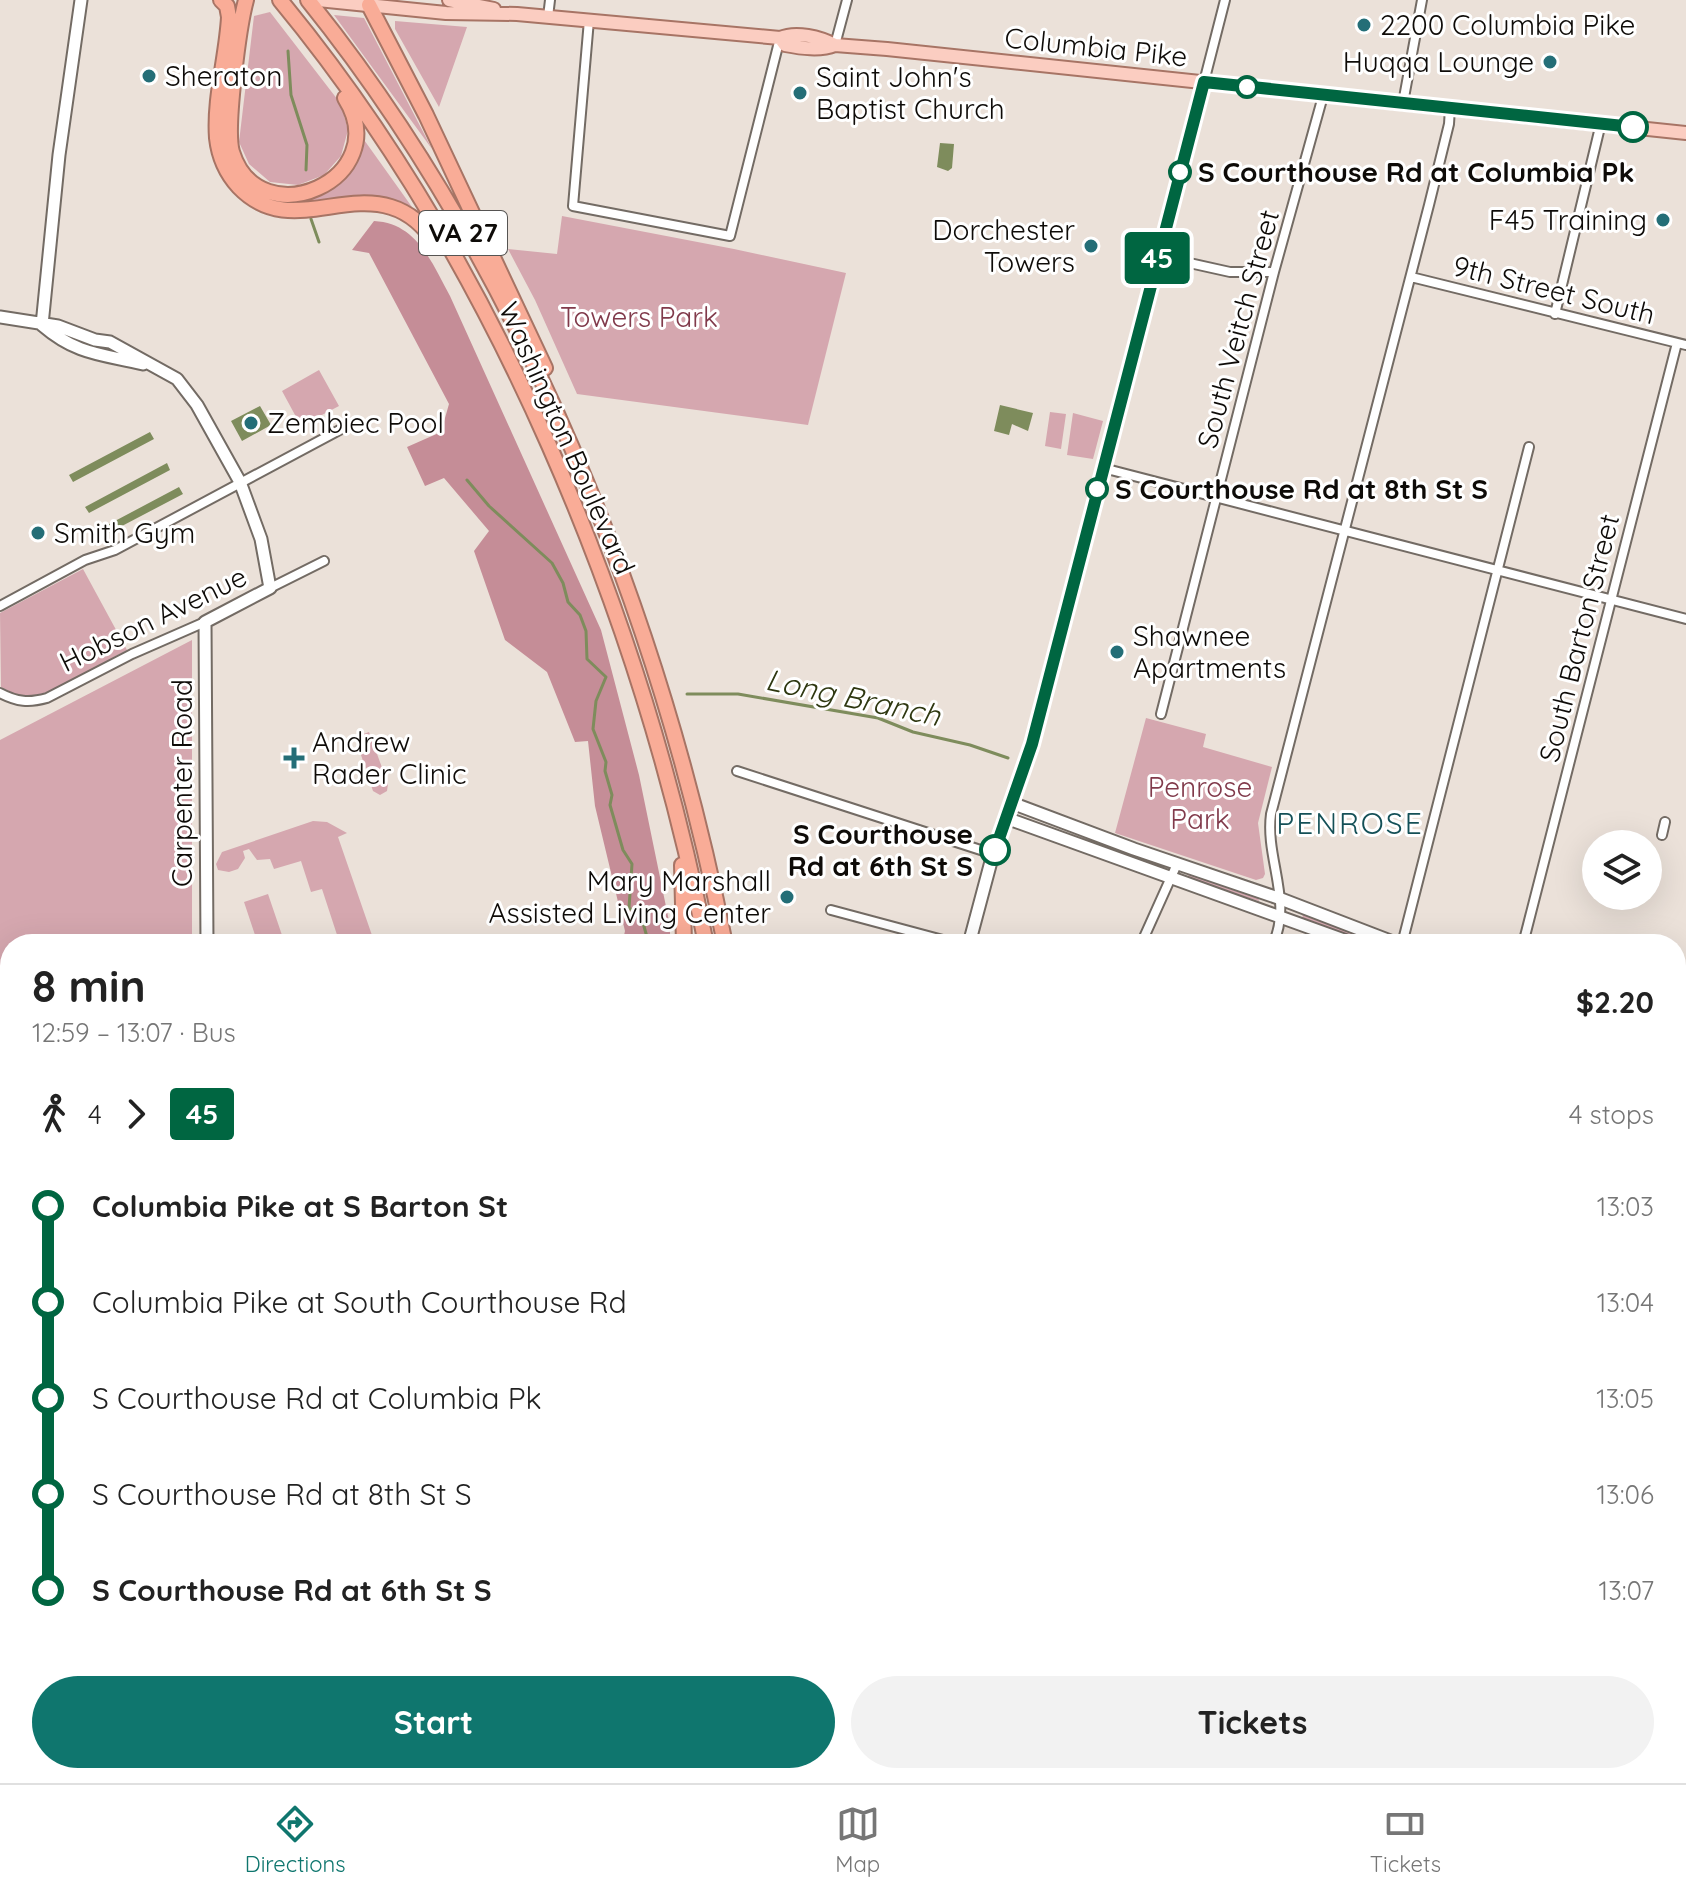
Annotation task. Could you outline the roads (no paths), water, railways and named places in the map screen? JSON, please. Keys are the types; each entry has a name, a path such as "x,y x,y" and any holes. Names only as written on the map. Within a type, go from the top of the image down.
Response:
{"highway":[{"path":"221,0 228,9 229,21 217,137 222,160 235,182 253,199 284,210 368,204 391,207 405,213 429,233 487,320"},
{"path":"246,0 241,20 229,135 232,152 244,174 257,185 281,194 298,195 316,190 339,175 352,153 356,129 350,107 314,55 291,14"},
{"name":"Washington Boulevard","path":"280,0 339,76 436,225 535,417 610,599 651,723 682,836 704,934"},
{"name":"Washington Boulevard","path":"308,0 385,105 458,224 533,366 578,465 659,686 701,835 723,934"},
{"path":"368,3 426,115 526,327 556,396 578,465"},
{"path":"682,836 684,934"}],"main road":[{"name":"Columbia Pike","path":"318,0 471,15 517,14 780,38 787,35 822,38 835,45 1686,133"},
{"name":"Columbia Pike","path":"449,0 472,2 517,14"}],"street":[{"path":"42,325 59,155 81,0"},
{"path":"548,17 550,0"},
{"path":"835,45 847,0"},
{"path":"972,934 993,854 1046,692 1225,0"},
{"path":"1403,103 1422,0"},
{"path":"589,20 573,206 730,236 780,38"},
{"name":"South Veitch Street","path":"1161,714 1274,272 1323,96"},
{"path":"1276,934 1281,916 1281,899 1269,841 1271,814 1411,277 1449,124 1450,108"},
{"path":"1555,314 1601,123"},
{"path":"1158,256 1230,272 1274,272"},
{"name":"9th Street South","path":"1411,277 1682,344"},
{"path":"0,317 42,325 81,351 156,368 177,379 188,391 240,482 261,539 270,588"},
{"name":"South Barton Street","path":"1526,934 1611,599 1682,344"},
{"path":"0,606 85,560 115,550 347,426"},
{"path":"1403,934 1529,447"},
{"path":"1103,468 1686,619"},
{"name":"Hobson Avenue","path":"0,693 14,701 32,702 47,698 324,561"},
{"name":"Carpenter Road","path":"205,622 207,934"},
{"path":"737,771 993,854"},
{"path":"1012,803 1374,934"},
{"path":"1006,818 1329,934"},
{"path":"1662,835 1665,822"},
{"path":"1146,934 1177,864"},
{"path":"831,910 921,934"}],"waterway":[{"name":"Long Branch","path":"288,51 291,95 307,145 306,170"},
{"name":"Long Branch","path":"311,219 319,242"},
{"path":"467,480 489,506 552,563 563,583 568,602 580,615 586,631 587,659 606,677 596,701 593,729 606,762 605,771 612,795 610,805 623,850 632,864 629,908 641,916 646,934"},
{"name":"Long Branch","path":"687,694 738,694 878,718 913,732 970,745 1008,758"}],"place":[{"name":"2200 Columbia Pike","path":"1364,25"},
{"name":"Huqqa Lounge","path":"1550,62"},
{"name":"Sheraton","path":"149,76"},
{"name":"Saint John's Baptist Church","path":"800,93"},
{"name":"S Courthouse Rd at Columbia Pk","path":"1180,172"},
{"name":"F45 Training","path":"1663,220"},
{"name":"Dorchester Towers","path":"1091,246"},
{"name":"Zembiec Pool","path":"251,423"},
{"name":"S Courthouse Rd at 8th St S","path":"1097,489"},
{"name":"Smith Gym","path":"38,533"},
{"name":"Shawnee Apartments","path":"1117,652"},
{"name":"Andrew Rader Clinic","path":"294,758"},
{"name":"S Courthouse Rd at 6th St S","path":"995,850"},
{"name":"Mary Marshall Assisted Living Center","path":"787,897"}],"district":[{"name":"PENROSE","path":"1350,824"}],"park label":[{"name":"Towers Park","path":"639,317"},
{"name":"Penrose Park","path":"1200,803"}]}
